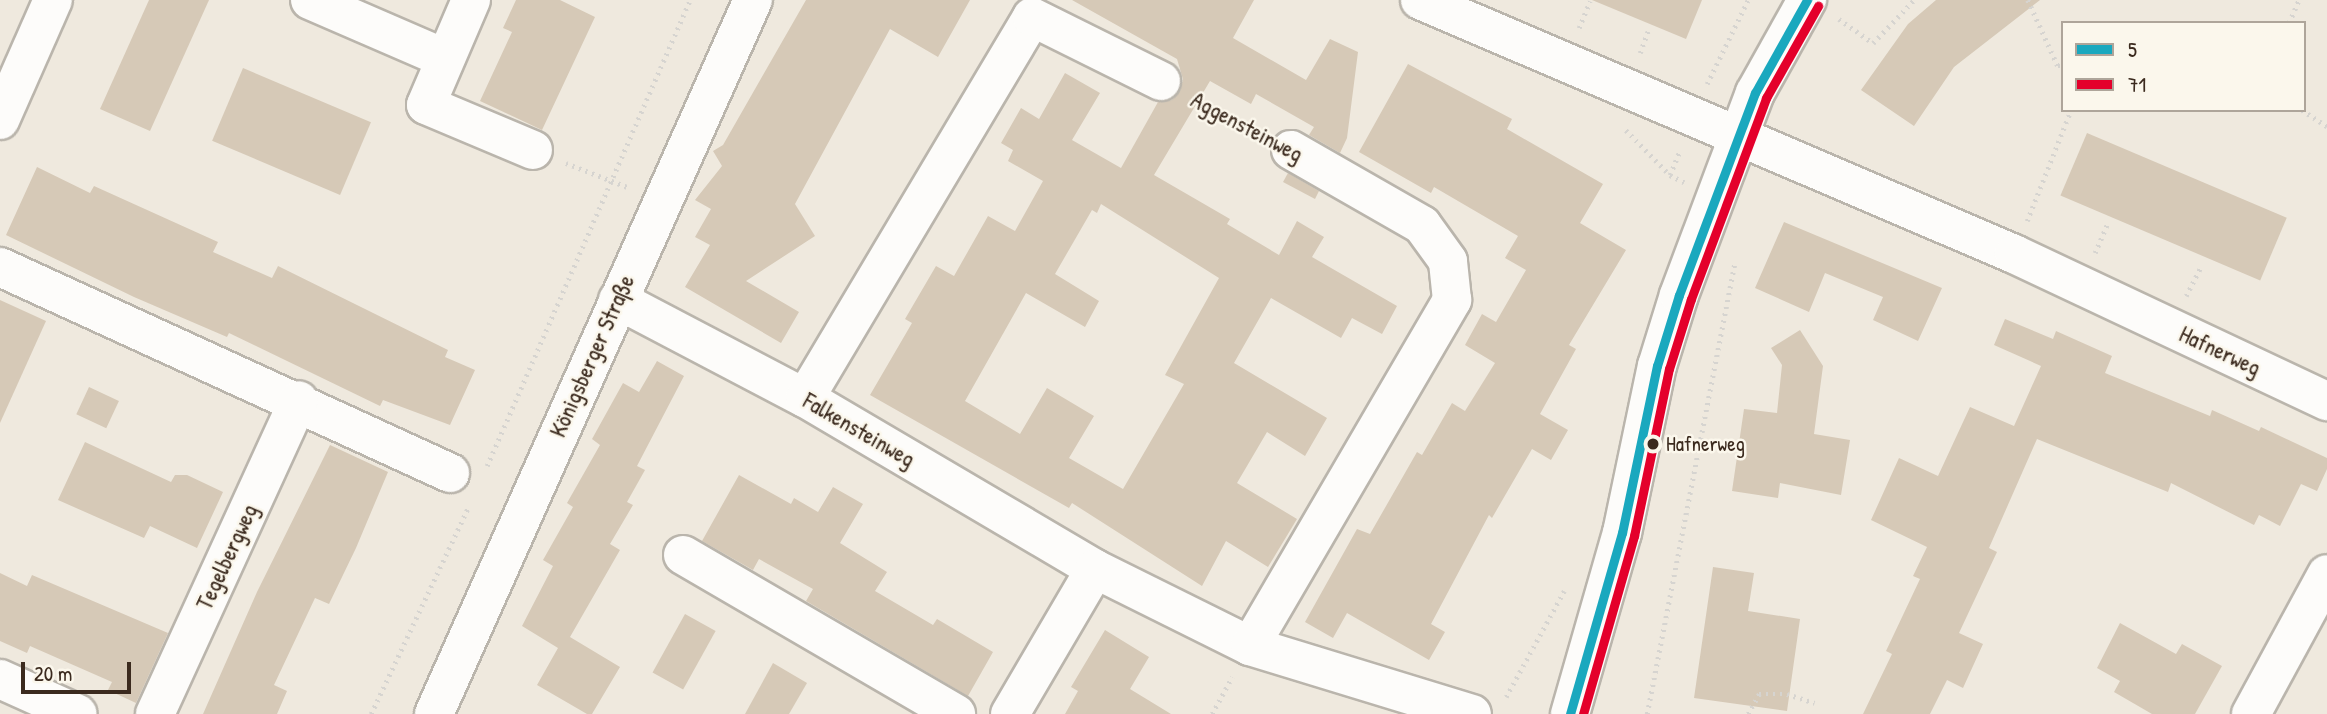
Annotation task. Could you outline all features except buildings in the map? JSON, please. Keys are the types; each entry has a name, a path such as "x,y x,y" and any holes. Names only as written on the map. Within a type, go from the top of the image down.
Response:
{"street":[{"path":"0,120 53,0"},
{"path":"310,0 444,58"},
{"path":"471,0 426,105 533,150"},
{"name":"Königsberger Straße","path":"433,714 660,201 753,0"},
{"name":"Hafnerweg","path":"1420,0 1481,13 1738,135 2014,254 2327,401"},
{"path":"1570,714 1622,533 1657,366 1738,135 1770,60 1820,7"},
{"path":"806,398 1032,17 1161,81"},
{"name":"Aggensteinweg","path":"1250,646 1452,300 1448,261 1422,225 1291,150"},
{"path":"0,267 299,400 464,479"},
{"name":"Falkensteinweg","path":"618,300 806,398 1095,569 1250,646 1487,708"},
{"name":"Tegelbergweg","path":"155,714 299,400"},
{"path":"683,555 956,714"},
{"path":"1010,714 1095,569"},
{"path":"2251,714 2327,574"},
{"path":"0,679 78,714"}],"path":[{"path":"371,714 464,479 613,181 690,0"},
{"path":"1820,7 1873,43 1914,0"},
{"path":"2028,0 2058,66 2061,66"},
{"path":"2290,21 2299,0"},
{"name":"Aggensteinweg","path":"1161,81 1291,150"},
{"path":"2014,254 2070,112"},
{"path":"2305,112 2327,126"},
{"path":"533,150 660,201"},
{"path":"1647,714 1736,258"},
{"path":"1487,708 1567,585"},
{"path":"1748,714 1759,694 1787,694 1815,703"}],"transit line":[{"name":"5","path":"1570,714 1622,533 1657,366 1679,295 1755,93 1807,0"},
{"name":"71","path":"1583,714 1634,536 1669,369 1691,299 1766,98 1818,6"}],"place":[{"name":"Hafnerweg","path":"1653,444"}]}
